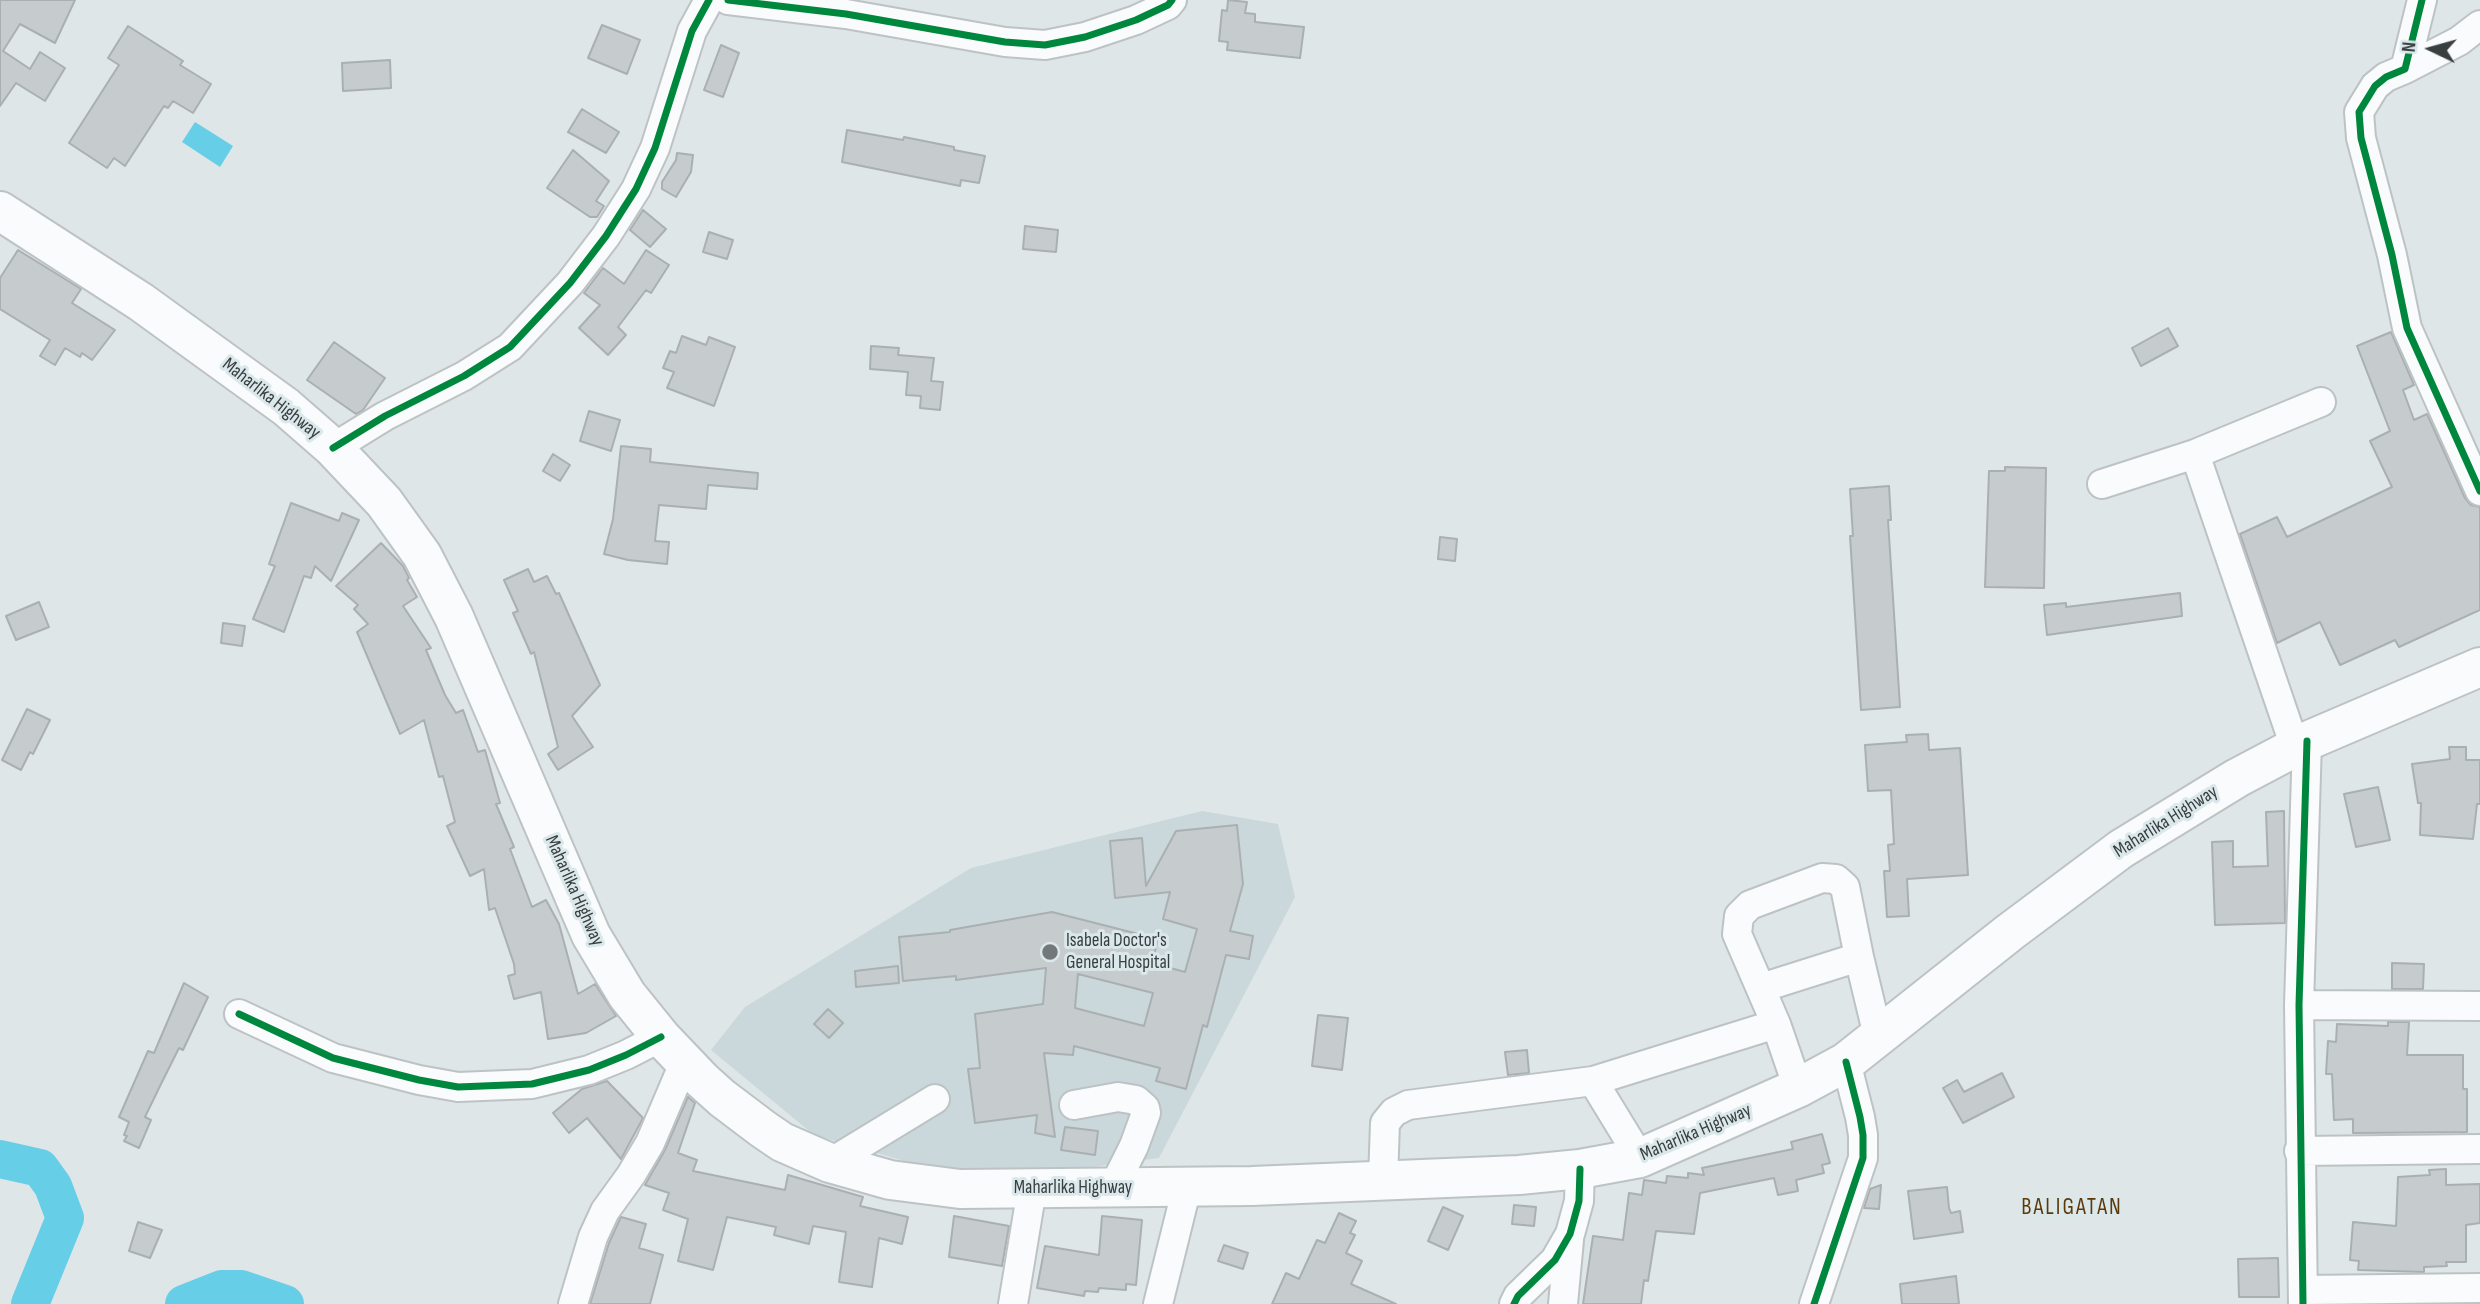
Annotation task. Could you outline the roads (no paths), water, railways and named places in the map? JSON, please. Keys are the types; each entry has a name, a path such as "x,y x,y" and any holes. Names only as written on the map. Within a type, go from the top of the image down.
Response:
{"highway":[{"name":"Maharlika Highway","path":"0,211 141,302 286,407 333,448 384,502 422,555 454,617 591,935 627,995 673,1049 722,1098 782,1142 830,1163 902,1182 960,1189 1188,1187 1519,1175 1580,1169 1640,1158 1798,1088 1846,1062 2121,849 2237,779 2301,744 2480,667"}],"street":[{"path":"333,448 385,416 464,376 510,347 570,283 606,236 636,189 655,148 692,31 709,0"},
{"path":"728,0 846,14 1005,42 1045,45 1085,37 1136,20 1168,5 1172,0"},
{"path":"2405,69 2422,0"},
{"path":"2480,25 2459,41 2386,77 2375,86 2359,113 2361,138 2392,255 2407,328 2480,491"},
{"path":"2102,484 2194,454 2322,402"},
{"path":"2194,454 2301,744 2299,1151 2303,1297 2480,1288"},
{"path":"1798,1088 1776,1024 1737,934 1739,916 1749,905 1822,878 1836,879 1845,887 1878,1036"},
{"path":"1761,988 1859,957"},
{"path":"2299,1005 2480,1006"},
{"path":"239,1014 333,1058 458,1087 532,1084 589,1070 626,1055 673,1049 650,1143 605,1211 593,1237 573,1304"},
{"path":"1383,1180 1385,1123 1394,1112 1408,1105 1593,1081 1776,1024"},
{"path":"1814,1304 1863,1158 1860,1117 1846,1062"},
{"path":"1593,1081 1640,1158"},
{"path":"1074,1105 1118,1097 1136,1100 1145,1108 1146,1113 1133,1146 1113,1188"},
{"path":"830,1163 935,1099"},
{"path":"2299,1151 2480,1149"},
{"path":"1563,1304 1570,1234 1580,1201 1580,1169"},
{"path":"1158,1304 1188,1187"},
{"path":"1013,1304 1032,1189"},
{"path":"1514,1304 1518,1296 1555,1260 1570,1234"}],"water":[{"path":"195,122 233,146 220,167 182,142"}],"waterway":[{"path":"0,1159 40,1168 53,1186 65,1218 30,1304"},
{"path":"184,1304 222,1289 241,1289 285,1304"}],"place":[{"name":"Isabela Doctor's General Hospital","path":"1050,952"}],"district":[{"name":"BALIGATAN","path":"2072,1208"}]}
